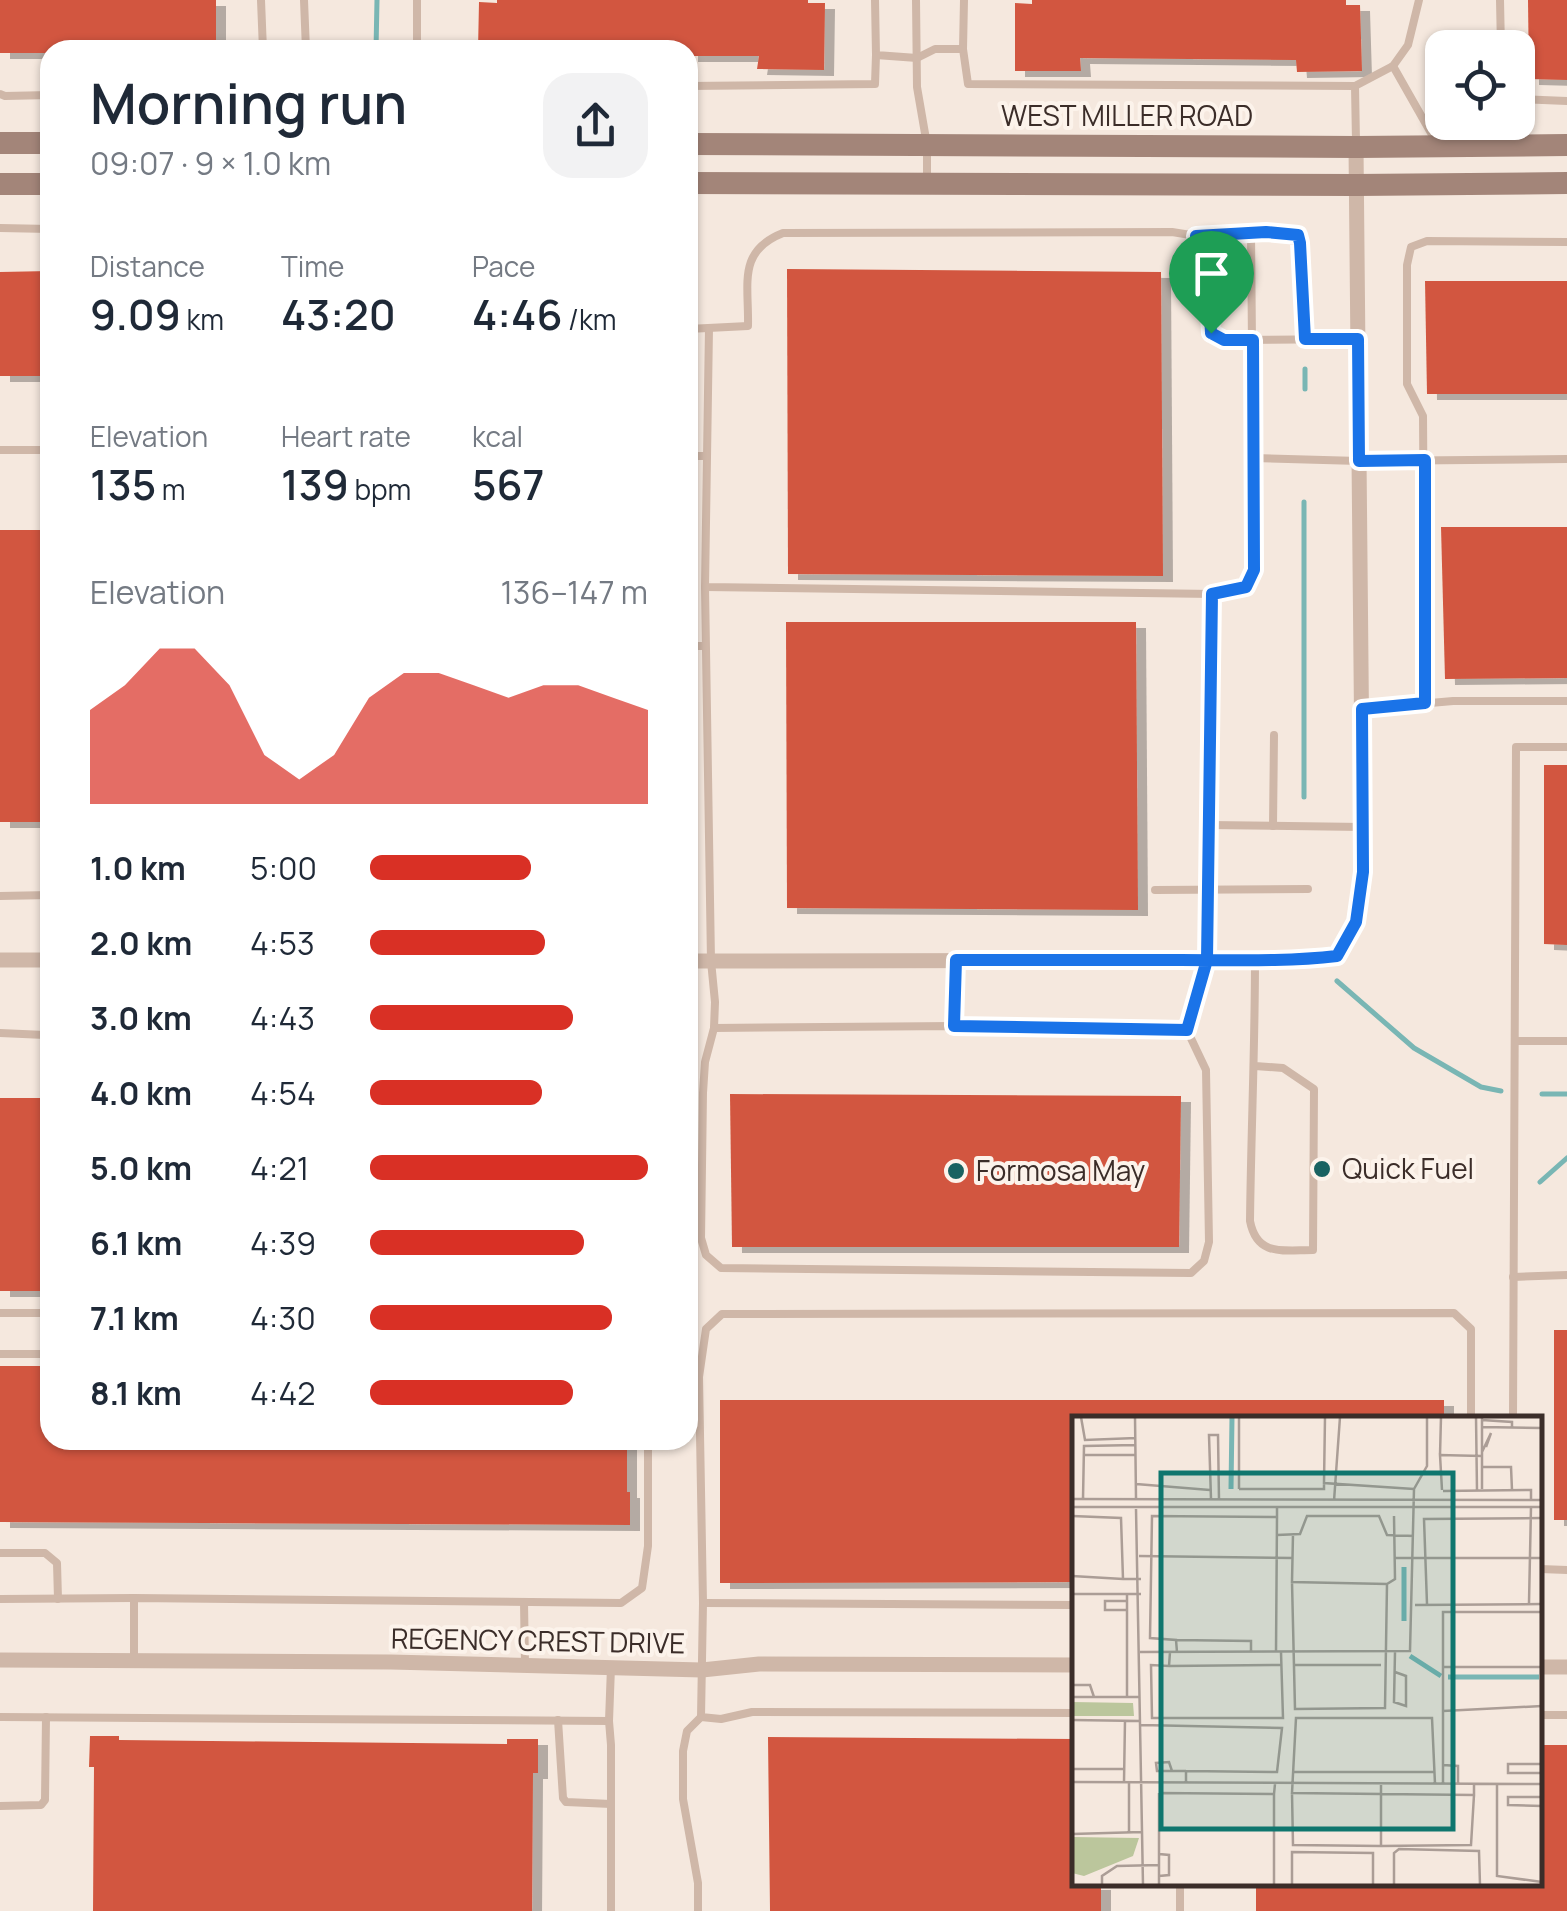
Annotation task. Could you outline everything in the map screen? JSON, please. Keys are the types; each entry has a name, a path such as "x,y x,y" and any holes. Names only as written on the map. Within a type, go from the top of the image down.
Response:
{"main road":[{"name":"WEST MILLER ROAD","path":"1535,139 1567,145"},
{"name":"WEST MILLER ROAD","path":"698,144 1356,148 1439,146 1475,140"},
{"path":"0,142 40,143"},
{"path":"698,182 1567,183"},
{"path":"0,184 40,184"}],"street":[{"path":"698,960 1299,960 1337,956 1356,922 1363,872 1356,148"},
{"path":"0,960 40,960"},
{"name":"REGENCY CREST DRIVE","path":"0,1660 391,1662 702,1670 759,1664 1072,1666"}],"lane":[{"path":"261,0 262,40"},
{"path":"304,0 306,40"},
{"path":"417,0 417,40"},
{"path":"698,86 875,84 875,0"},
{"path":"916,0 917,87 927,145 927,184"},
{"path":"964,0 963,49 968,84 1355,86 1393,66 1408,45 1419,0"},
{"path":"1500,0 1501,30"},
{"path":"876,56 917,58 935,49 963,49"},
{"path":"1393,66 1439,146"},
{"path":"1355,86 1356,148"},
{"path":"0,94 40,95"},
{"path":"1535,99 1567,100"},
{"path":"0,228 40,229"},
{"path":"698,328 748,326 749,260 766,240 783,233 1172,232 1196,236 1251,232 1298,235 1305,339"},
{"path":"705,587 1212,594 1246,587 1254,570 1251,232"},
{"path":"1196,236 1208,279 1211,333 1224,340 1358,339"},
{"path":"1425,703 1423,416 1407,384 1407,265 1411,247 1427,241 1567,242"},
{"path":"708,328 705,646 715,1002 703,1093 701,1238 706,1255 721,1268 1191,1273 1204,1261 1209,1242 1206,1070 1187,1030 1207,960 1212,594"},
{"path":"0,450 40,450"},
{"path":"698,456 707,456"},
{"path":"1253,458 1567,460"},
{"path":"698,646 705,646"},
{"path":"1362,709 1454,701 1567,701"},
{"path":"1273,826 1274,735"},
{"path":"1514,1416 1516,747 1567,747"},
{"path":"1209,825 1363,827"},
{"path":"1154,890 1308,890"},
{"path":"0,896 40,896"},
{"path":"954,1026 956,960"},
{"path":"1254,960 1250,1220 1264,1246 1274,1250 1312,1250 1314,1089 1283,1068 1255,1066"},
{"path":"714,1028 954,1026 1187,1030"},
{"path":"0,1033 40,1035"},
{"path":"1515,1041 1567,1041"},
{"path":"1514,1277 1567,1275"},
{"path":"0,1312 40,1312"},
{"path":"698,1911 698,1883 683,1799 683,1751 687,1731 701,1717 699,1376 706,1329 722,1314 1454,1312 1471,1329 1471,1416"},
{"path":"0,1354 40,1354"},
{"path":"0,1600 621,1603 642,1588 648,1546 648,1450"},
{"path":"0,1553 45,1553 57,1563 58,1599"},
{"path":"1542,1569 1567,1570"},
{"path":"134,1598 134,1660"},
{"path":"524,1602 525,1665"},
{"path":"703,1604 1072,1605"},
{"path":"611,1666 611,1911"},
{"path":"701,1717 721,1720 752,1712 1072,1713"},
{"path":"0,1717 609,1721"},
{"path":"0,1806 40,1805 45,1800 46,1717"},
{"path":"558,1720 563,1798 566,1802 611,1804"}],"building":[{"path":"0,0 216,0 216,40 40,40 40,53 0,53"},
{"path":"1032,0 1346,0 1346,5 1360,5 1362,71 1297,72 1296,60 1080,58 1081,71 1015,71 1015,3 1032,4"},
{"path":"1528,0 1567,0 1567,80 1535,79 1535,30 1528,30"},
{"path":"479,2 825,3 824,70 757,69 759,56 698,56 698,40 478,40"},
{"path":"787,269 1161,272 1163,576 788,574"},
{"path":"40,271 40,376 0,376 0,272"},
{"path":"1425,281 1567,281 1567,394 1427,394"},
{"path":"1441,527 1567,527 1567,678 1445,679"},
{"path":"0,530 40,530 40,822 0,822"},
{"path":"786,622 1136,622 1138,910 787,908"},
{"path":"1544,765 1567,765 1567,945 1544,944"},
{"name":"Formosa May","path":"730,1094 1181,1096 1179,1247 732,1247"},
{"path":"0,1098 40,1098 40,1291 0,1291"},
{"path":"1554,1330 1567,1330 1567,1520 1554,1520"},
{"path":"0,1366 40,1366 40,1450 627,1450 630,1525 0,1522"},
{"path":"720,1400 1444,1400 1444,1416 1072,1416 1072,1582 720,1583"},
{"path":"90,1736 119,1736 119,1740 507,1744 507,1739 538,1739 538,1773 533,1773 532,1911 93,1911 94,1767 89,1767"},
{"path":"768,1737 1072,1739 1072,1886 1101,1886 1101,1911 770,1911"},
{"path":"1542,1745 1567,1745 1567,1911 1256,1911 1256,1886 1542,1886"}],"waterway":[{"path":"376,40 377,0"},
{"path":"1305,369 1305,389"},
{"path":"1304,502 1304,797"},
{"path":"1337,981 1414,1048 1481,1087 1501,1091"},
{"path":"1542,1094 1567,1094"},
{"path":"1540,1182 1567,1158"}],"place":[{"name":"Quick Fuel","path":"1322,1169"},
{"name":"Formosa May","path":"956,1171"}],"route":[{"path":"1211,333 1208,279 1196,236 1266,232 1298,235 1305,339 1358,339 1359,461 1425,460 1425,703 1362,709 1363,872 1356,922 1337,956 1299,960 1207,960 956,960 954,1026 1187,1030 1207,960 1212,594 1246,587 1254,570 1253,340 1224,340 1211,333"}]}
